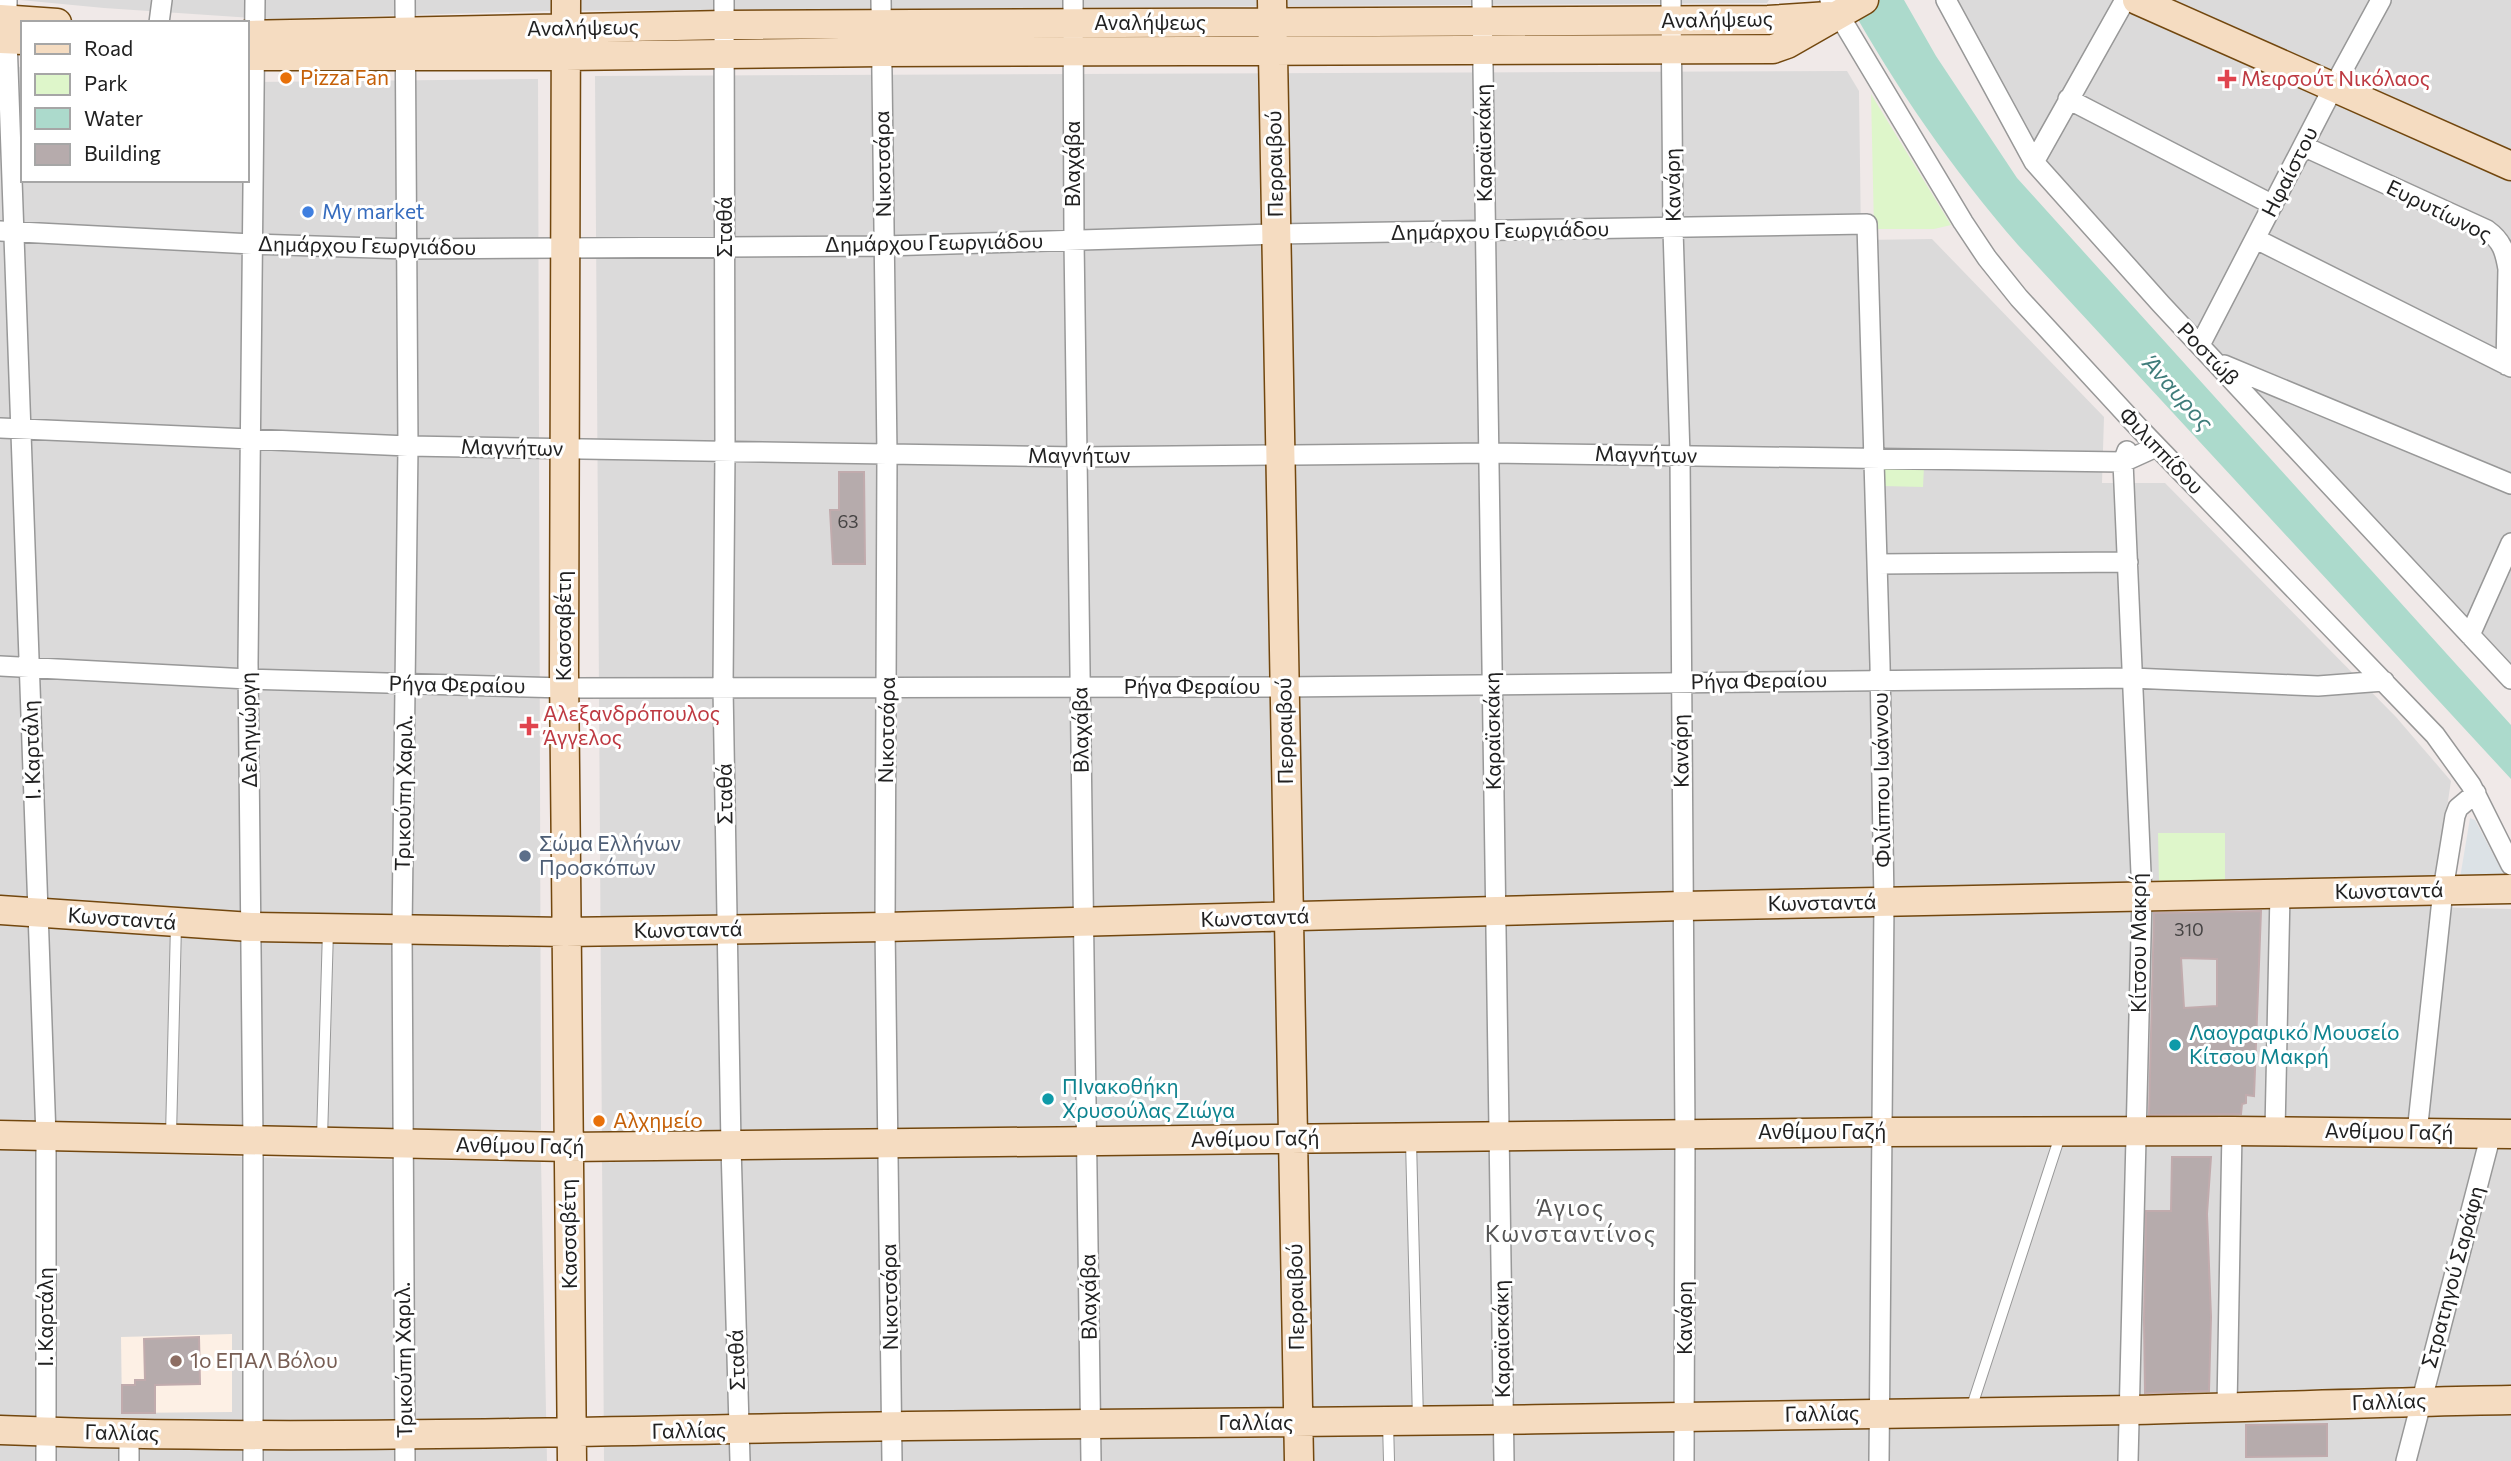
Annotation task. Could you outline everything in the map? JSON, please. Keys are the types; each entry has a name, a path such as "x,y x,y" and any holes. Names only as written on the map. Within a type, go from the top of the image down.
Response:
{"street":[{"path":"159,21 162,0"},
{"name":"Δεληγιώργη","path":"253,1448 248,679 251,45 255,0"},
{"name":"Τρικούπη Χαριλ.","path":"405,0 408,446 402,930 405,1448"},
{"name":"Κασσαβέτη","path":"566,0 565,932 572,1447"},
{"name":"Ροστώβ","path":"1946,0 2034,162 2511,679"},
{"path":"2034,162 2125,0"},
{"path":"2137,0 2511,166"},
{"name":"Ηφαίστου","path":"2200,345 2381,0"},
{"name":"Αναλήψεως","path":"405,44 565,28 1073,25 1272,11 1671,10 1768,20 1844,7"},
{"name":"Αναλήψεως","path":"1073,25 1273,50 1773,49 1787,44 1844,7"},
{"name":"Φιλιππίδου","path":"1844,7 1963,222 1987,258 2045,329 2435,735 2476,793 2506,859"},
{"name":"Καραϊσκάκη","path":"1483,10 1504,1461"},
{"name":"Κανάρη","path":"1671,10 1680,456 1685,1461"},
{"name":"Περραιβού","path":"1272,11 1299,1461"},
{"name":"Νικοτσάρα","path":"881,25 887,454 885,927 892,1461"},
{"name":"Βλαχάβα","path":"1073,25 1091,1461"},
{"name":"Ι. Καρτάλη","path":"7,26 7,231 22,429 46,1137 46,1461"},
{"name":"Αναλήψεως","path":"251,45 405,44 565,56 724,26"},
{"name":"Σταθά","path":"724,26 723,687 740,1461"},
{"path":"2068,99 2273,205"},
{"name":"Ευρυτίωνος","path":"2303,146 2497,237 2506,255 2508,269 2509,366"},
{"name":"Δημάρχου Γεωργιάδου","path":"7,231 406,249 884,246 1276,234 1867,224"},
{"name":"Φιλίππου Ιωάννου","path":"1867,224 1884,902 1880,1461"},
{"path":"2256,239 2509,366"},
{"path":"2216,362 2511,484"},
{"name":"Μαγνήτων","path":"0,428 408,446 1077,457 1489,453 2123,462 2156,447"},
{"name":"Κίτσου Μακρή","path":"2128,1461 2142,896 2123,462 2138,428"},
{"path":"2470,635 2511,543"},
{"path":"1877,564 2128,562"},
{"name":"Ρήγα Φεραίου","path":"0,666 248,679 565,688 1284,687 2132,678 2318,686 2384,681"},
{"path":"2417,1133 2443,890 2455,816 2458,808 2476,793"},
{"name":"Κωνσταντά","path":"0,910 251,927 565,932 1083,923 1683,906 2511,889"},
{"path":"2275,1131 2280,893"},
{"path":"2227,1407 2232,1131"},
{"name":"Ανθίμου Γαζή","path":"0,1135 568,1147 1881,1132 2275,1131 2501,1134"},
{"name":"Στρατηγού Σαράφη","path":"2406,1461 2421,1401 2501,1134"},
{"name":"Γαλλίας","path":"0,1430 46,1432 129,1448 572,1447 739,1430 891,1426 1298,1423 2129,1410 2511,1400"}],"lane":[{"path":"171,1140 176,923"},
{"path":"322,1143 328,929"},
{"path":"1970,1412 2062,1132"},
{"path":"1411,1137 1418,1420"},
{"path":"1388,1421 1388,1461"}],"shaded area":[{"path":"20,0 1769,0 1767,3 548,11 269,19"},
{"path":"1958,0 2511,0 2511,666 2180,312 2047,162 2033,141"},
{"path":"0,66 21,67 21,182 248,182 248,82 538,79 541,1130 194,1129 0,1119"},
{"path":"1847,71 1859,91 1861,240 1932,239 2104,417 2102,483 2165,483 2396,717 2451,781 2432,907 2511,909 2511,1461 604,1461 595,76"},
{"path":"2470,818 2475,820 2505,877 2460,878"},
{"path":"0,1149 307,1159 541,1161 547,1461 0,1461"},
{"name":"1o ΕΠΑΛ Βόλου","path":"232,1334 232,1412 122,1413 121,1337"}],"green space":[{"path":"1871,94 1951,225 1934,229 1874,229"},
{"path":"1883,465 1924,466 1923,487 1883,486"},
{"path":"2158,833 2225,833 2225,880 2159,882"}],"water":[{"name":"Άναυρος","path":"1847,0 1904,0 1936,56 2017,178 2511,725 2511,779 2018,245 1970,187 1926,127"}],"building":[{"path":"839,472 864,472 865,564 833,564 830,510 839,510"},
{"path":"2261,911 2254,1096 2246,1095 2241,1114 2149,1115 2154,913","holes":["2181,958 2217,959 2217,1006 2184,1008"]},
{"path":"2172,1157 2211,1157 2207,1214 2211,1317 2209,1391 2145,1393 2146,1211 2171,1211"},
{"path":"199,1337 200,1384 155,1385 155,1413 122,1413 122,1385 135,1385 135,1380 145,1380 144,1339"},
{"path":"2327,1424 2327,1456 2246,1457 2246,1425"}],"place":[{"name":"Pizza Fan","path":"286,78"},
{"name":"Μεφσούτ Νικόλαος","path":"2227,79"},
{"name":"My market","path":"308,212"},
{"name":"Αλεξανδρόπουλος Άγγελος","path":"529,726"},
{"name":"Σώμα Ελλήνων Προσκόπων","path":"525,856"},
{"name":"Λαογραφικό Μουσείο Κίτσου Μακρή","path":"2175,1045"},
{"name":"ΠΙνακοθήκη Χρυσούλας Ζιώγα","path":"1048,1099"},
{"name":"Αλχημείο","path":"599,1121"},
{"name":"1o ΕΠΑΛ Βόλου","path":"176,1361"}],"district":[{"name":"Άγιος Κωνσταντίνος","path":"1571,1221"}]}
